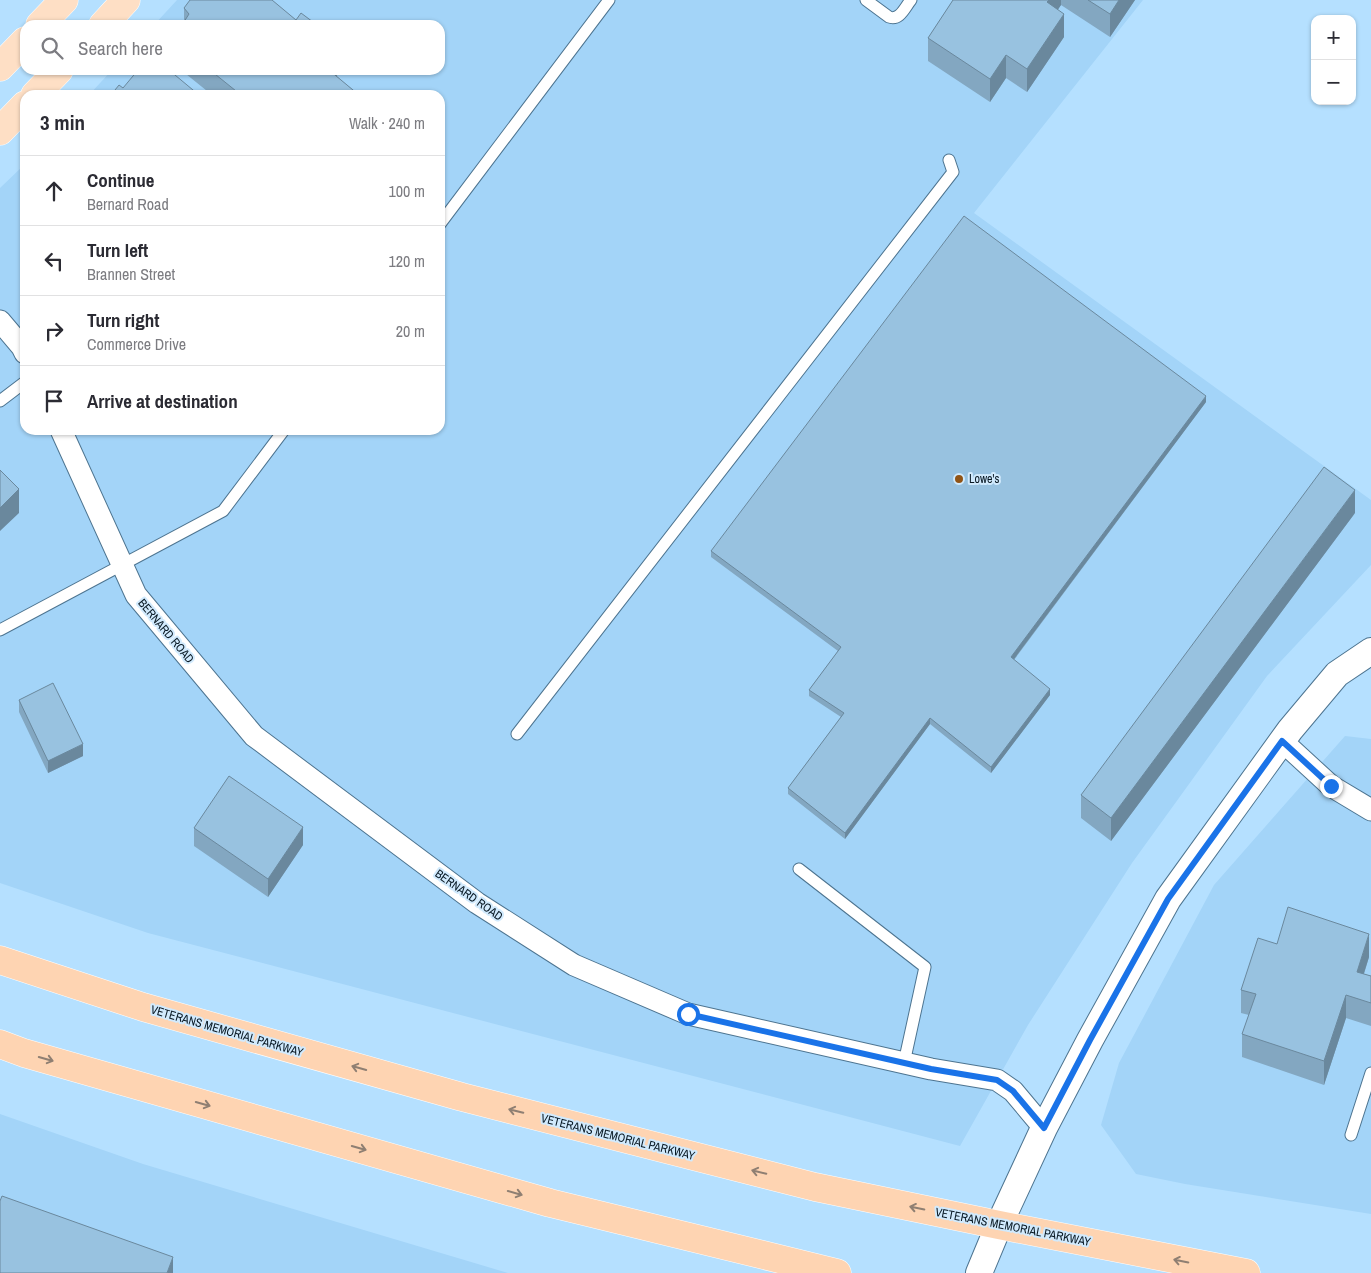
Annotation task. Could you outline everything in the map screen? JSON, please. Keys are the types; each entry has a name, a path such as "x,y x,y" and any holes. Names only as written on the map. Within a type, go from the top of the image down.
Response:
{"highway":[{"name":"VETERANS MEMORIAL PARKWAY","path":"0,960 143,1007 462,1097 816,1186 999,1226 1246,1273"},
{"path":"0,1044 24,1053 550,1203 838,1273"}],"main road":[{"path":"45,20 64,0"},
{"path":"108,20 126,0"},
{"path":"0,67 20,46"},
{"path":"40,90 54,75"},
{"path":"0,131 20,110"}],"street":[{"path":"0,321 20,345"},
{"name":"BERNARD ROAD","path":"63,435 136,595 254,736 477,903 574,965 688,1014 931,1069 997,1080 1013,1091 1044,1128"},
{"path":"979,1273 1044,1128 1168,899 1290,730 1337,674 1371,651"},
{"path":"1282,741 1331,786 1371,810"}],"lane":[{"path":"445,217 609,0"},
{"path":"866,0 894,19 897,18 911,0"},
{"path":"517,734 953,172 949,160"},
{"path":"0,401 20,386"},
{"path":"0,630 223,511 280,435"},
{"path":"799,869 925,968 904,1063"},
{"path":"1351,1135 1371,1073"}],"shaded area":[{"path":"177,0 1143,0 974,213 1371,500 1371,565 1267,676 1132,863 1028,1025 960,1146 148,933 0,883 0,188 20,169 20,435 445,435 445,90 94,90 107,75 445,75 445,20 159,20"},
{"path":"1345,736 1371,739 1371,1214 1185,1184 1136,1174 1101,1125 1119,1063 1214,885"},
{"path":"0,1114 143,1164 508,1273 0,1273"}],"building":[{"path":"190,0 272,0 296,20 185,20 189,14 184,8"},
{"path":"953,0 1049,0 1047,2 1064,14 1027,69 1006,55 990,79 928,38"},
{"path":"1088,0 1119,0 1110,14"},
{"path":"301,13 310,20 296,20"},
{"path":"134,75 175,75 193,90 115,90 119,85 123,88"},
{"path":"216,75 335,75 353,90 235,90"},
{"name":"Lowe's","path":"964,216 1206,396 1011,657 1050,689 991,767 930,718 845,833 788,788 844,713 809,690 841,647 711,551"},
{"path":"1324,467 1355,490 1111,818 1081,795"},
{"path":"0,470 19,489 0,508"},
{"path":"53,683 83,744 48,761 19,700"},
{"path":"229,776 303,827 268,879 194,828"},
{"path":"1288,907 1369,934 1357,972 1371,976 1371,1003 1346,995 1324,1061 1242,1034 1256,994 1241,990 1258,938 1277,944"},
{"path":"2,1196 173,1257 167,1273 0,1273 0,1201"}],"place":[{"name":"Lowe's","path":"959,479"}],"route":[{"path":"688,1014 931,1069 997,1080 1013,1091 1044,1128 1168,899 1282,741 1331,786"}]}
